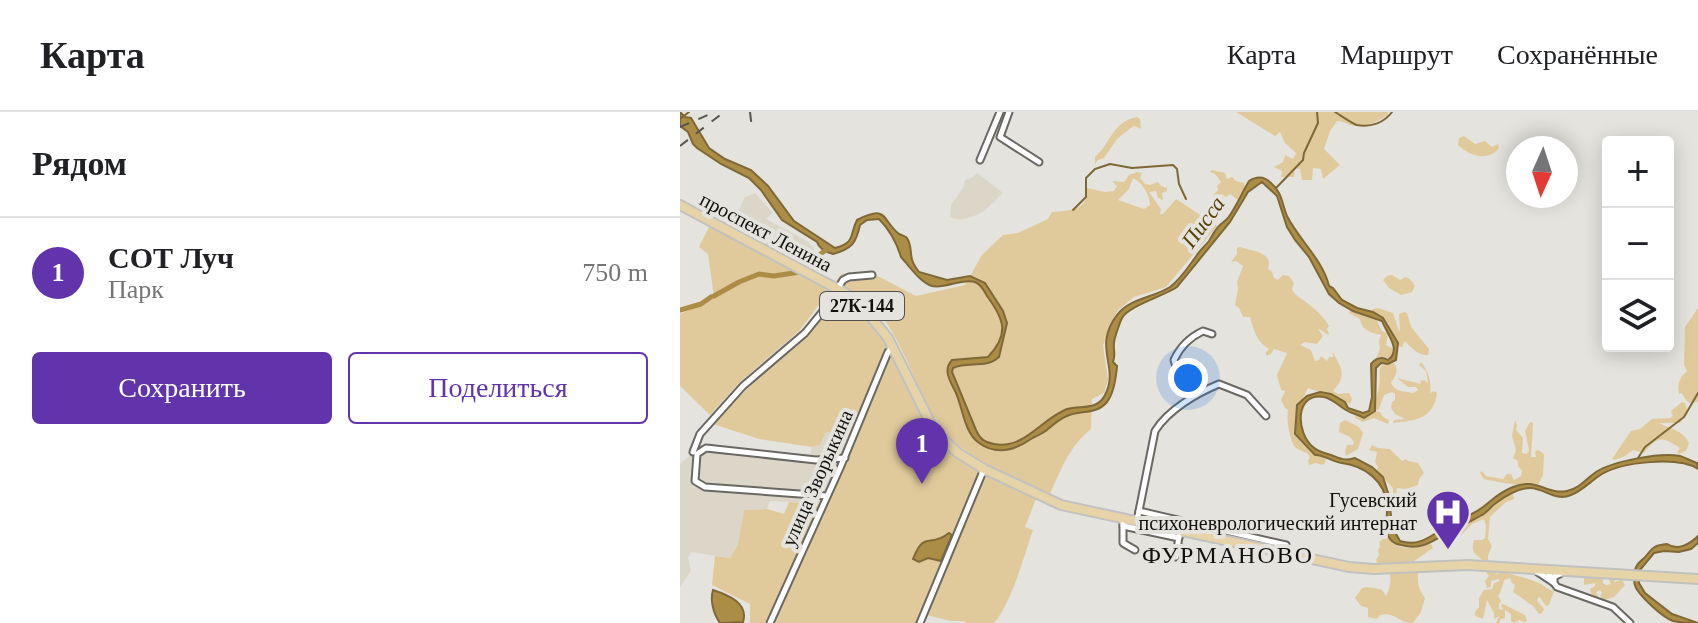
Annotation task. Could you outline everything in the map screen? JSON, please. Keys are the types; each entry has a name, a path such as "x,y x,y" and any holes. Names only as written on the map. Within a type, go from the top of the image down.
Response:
{"main road":[{"name":"проспект Ленина","path":"680,205 837,288 862,306 893,346 935,430 958,453 984,469"},
{"name":"27К-144","path":"984,469 1053,503 1123,522 1137,522 1179,534 1198,535 1365,569 1468,565 1698,579"}],"street":[{"path":"980,160 1000,112"},
{"path":"996,123 1009,112"},
{"path":"1009,112 1000,137 1039,162"},
{"path":"693,452 700,434 743,386 805,333 846,277 872,275"},
{"path":"1196,394 1174,360 1186,342 1198,333 1212,334"},
{"name":"улица Зворыкина","path":"770,623 893,346"},
{"path":"1137,522 1155,431 1196,394 1219,384 1247,395 1266,416"},
{"path":"827,496 705,487 695,481 697,454 706,448 816,460 845,458"},
{"path":"920,623 984,469"},
{"path":"1139,511 1286,545 1285,554"},
{"path":"1135,550 1123,543 1123,522 1179,534 1176,557"},
{"path":"1198,535 1200,525"},
{"path":"1528,568 1561,588 1613,607 1630,623"},
{"path":"1547,569 1554,583"},
{"path":"1554,583 1556,575 1567,571"}],"shaded area":[{"path":"680,112 691,118 709,148 751,170 768,186 794,221 835,248 849,241 857,220 880,214 893,229 907,238 912,260 919,272 947,280 970,276 985,283 1007,323 999,357 988,363 959,366 952,372 978,433 988,442 1005,445 1014,442 1067,409 1093,405 1102,400 1110,375 1107,337 1117,315 1128,305 1174,284 1228,218 1249,181 1260,178 1277,190 1287,216 1322,267 1329,286 1342,300 1383,318 1398,343 1396,360 1381,363 1376,368 1375,411 1364,418 1327,398 1314,397 1303,407 1301,424 1307,441 1315,449 1340,458 1355,458 1383,477 1389,496 1392,527 1400,541 1414,543 1427,538 1521,484 1567,491 1604,468 1661,455 1682,457 1697,463 1698,469 1664,462 1623,466 1602,474 1565,497 1530,488 1521,489 1494,504 1482,515 1428,544 1416,547 1393,542 1387,531 1385,496 1378,482 1358,467 1315,455 1295,434 1297,405 1307,396 1320,392 1331,394 1345,402 1348,408 1363,413 1369,411 1372,397 1371,364 1379,358 1388,360 1394,347 1382,321 1353,311 1329,294 1309,257 1287,227 1277,196 1262,182 1248,192 1230,222 1177,287 1131,309 1122,318 1114,343 1115,380 1103,406 1064,417 1019,446 1006,450 986,447 970,433 948,372 952,360 988,357 1000,341 1001,319 981,286 970,281 937,287 928,284 901,257 879,219 867,220 860,225 855,241 845,250 833,254 823,250 817,242 782,220 749,178 697,148 688,132 680,126"},
{"path":"1236,112 1388,112 1388,115 1360,126 1337,121 1324,149 1340,165 1323,179 1321,169 1313,168 1312,180 1302,180 1300,169 1295,168 1294,177 1281,177 1282,171 1274,167 1283,162 1285,155 1293,159 1296,153 1285,143 1280,132 1275,136"},
{"path":"1137,117 1141,129 1132,127 1095,164 1095,157 1117,128"},
{"path":"1464,136 1475,144 1485,141 1492,147 1498,144 1499,148 1489,155 1473,154 1458,145 1459,138"},
{"path":"1210,172 1225,173 1227,179 1232,177 1244,183 1245,188 1238,200 1230,194 1226,197 1213,195 1221,182"},
{"path":"977,173 1003,193 974,216 960,220 950,217 951,205 965,180"},
{"path":"1142,173 1140,178 1145,184 1158,182 1167,188 1162,193 1163,200 1158,198 1156,191 1149,192 1161,209 1160,214 1176,199 1217,226 1166,287 1134,297 1117,311 1103,345 1108,380 1104,393 1092,399 1091,429 1071,452 1049,496 979,460 945,432 926,402 887,323 867,301 836,281 841,274 868,271 916,296 965,285 982,255 1003,235 1018,233 1048,219 1052,212 1077,208 1085,201 1087,188 1114,191 1117,186 1112,181 1124,182 1129,175","holes":["1133,178 1149,197 1150,205 1144,209 1118,200 1129,189"]},
{"path":"755,193 773,213 766,219 807,241 814,249 805,269 730,228 745,197"},
{"path":"710,225 831,289 799,331 739,383 710,415 680,386 680,314 714,297 708,254 699,247"},
{"path":"1240,247 1265,256 1274,278 1278,280 1283,275 1289,276 1294,283 1294,293 1317,311 1329,326 1328,335 1318,329 1323,336 1317,344 1305,342 1300,345 1311,350 1315,361 1321,356 1327,361 1333,357 1333,352 1342,376 1333,391 1349,393 1352,399 1350,404 1308,388 1301,402 1299,423 1310,450 1326,459 1322,465 1309,465 1308,454 1296,448 1290,436 1288,410 1281,400 1285,391 1281,390 1277,375 1287,353 1274,349 1266,356 1269,349 1259,339 1250,317 1243,317 1235,305 1237,282 1243,266 1236,261 1231,262"},
{"path":"1392,275 1400,280 1406,277 1411,280 1415,286 1412,292 1401,295 1389,288 1383,280"},
{"path":"838,292 858,310 887,345 851,436 826,432 820,445 812,447 759,439 713,424 793,346"},
{"path":"1378,308 1393,313 1399,331 1399,314 1407,313 1411,327 1429,349 1428,355 1418,353 1405,341 1402,347 1396,346 1396,338 1387,327 1389,324 1372,312"},
{"path":"1698,308 1698,402 1689,403 1682,393 1679,394 1678,387 1687,371 1684,365 1685,327"},
{"path":"1350,310 1377,321 1382,331 1388,334 1386,345 1393,349 1392,357 1376,358 1381,335 1365,329 1360,319 1349,313"},
{"path":"890,356 925,421 947,449 1036,499 1025,527 1033,530 1006,603 994,623 966,623 922,614 918,623 750,623 750,604 712,585 715,556 730,558 738,545 744,510 767,509 784,514 789,502 826,505"},
{"path":"1421,362 1429,376 1430,393 1437,393 1427,414 1393,423 1394,420 1405,419 1391,408 1395,400 1392,392 1384,395 1379,409 1375,411 1389,420 1388,424 1374,418 1363,422 1355,418 1356,414 1364,419 1374,412 1381,366 1394,363 1397,370 1392,385 1413,393 1418,390 1416,387 1408,387 1397,378 1428,383 1426,371 1419,365"},
{"path":"1682,402 1687,410 1680,423 1659,423 1683,435 1689,443 1686,451 1679,454 1680,448 1661,440 1653,443 1644,453 1633,450 1612,459 1631,431 1640,429 1652,419 1670,418 1673,416 1671,411"},
{"path":"1345,420 1359,427 1363,433 1358,449 1346,456 1347,445 1354,442 1339,432 1340,423"},
{"path":"1515,420 1516,430 1523,438 1522,453 1527,454 1529,450 1525,431 1530,422 1533,423 1531,457 1536,457 1538,450 1544,454 1543,475 1538,485 1528,483 1523,486 1486,480 1480,473 1482,471 1486,476 1503,479 1511,474 1514,480 1521,476 1518,461 1513,458 1516,450 1512,436"},
{"path":"826,432 851,436 821,504 770,501 767,509 744,510 739,545 730,558 691,552 688,557 691,571 680,587 680,464 699,445 810,455 812,447 820,445"},
{"path":"1372,445 1390,449 1402,461 1406,459 1418,463 1424,473 1418,485 1397,488 1396,495 1393,495 1393,488 1377,471 1377,452 1369,450"},
{"path":"1513,494 1514,499 1490,517 1488,539 1492,546 1485,563 1473,549 1474,540 1485,538 1484,519 1472,524 1461,535 1458,530 1501,498"},
{"path":"1384,526 1395,544 1410,548 1431,544 1433,548 1410,564 1378,565 1376,560"},
{"path":"949,533 952,535 941,561 928,558 919,562 913,559 924,542 937,540"},
{"path":"1698,536 1698,543 1691,549 1654,553 1639,571 1639,583 1645,593 1672,614 1698,623 1673,621 1647,602 1639,592 1634,584 1635,570 1655,547 1667,544 1684,546"},
{"path":"1487,569 1496,570 1497,575 1500,571 1531,580 1554,591 1549,605 1546,606 1539,596 1537,601 1544,609 1539,614 1513,592 1515,585 1510,578 1504,580 1498,596 1501,601 1499,609 1503,610 1503,604 1525,615 1527,621 1514,623 1511,614 1505,610 1505,618 1496,623 1499,616 1494,619 1487,600 1483,619 1475,616 1484,590 1492,589 1494,583 1500,581 1491,581 1491,587 1487,588"},
{"path":"1415,570 1425,598 1421,612 1413,623 1390,615 1380,615 1377,619 1368,617 1368,608 1361,606 1355,598 1362,588 1382,590 1386,596 1390,584 1389,572"},
{"path":"1584,576 1603,577 1606,585 1611,584 1608,577 1619,577 1614,582 1622,580 1625,585 1614,597 1604,600 1600,597 1600,590 1596,592 1599,598 1592,597 1590,589 1595,583 1584,585"},
{"path":"713,590 731,597 740,605 743,622 720,623 713,606"}],"waterway":[{"path":"680,119 689,112"},
{"path":"1276,188 1303,160 1318,123 1317,112"},
{"path":"1335,112 1362,126 1386,119 1392,112"},
{"path":"1073,210 1086,197 1086,178 1095,169 1110,164 1132,168 1173,165 1186,199"},
{"path":"804,267 827,249"},
{"path":"714,296 759,274 774,276 800,272"},
{"path":"680,310 701,304 711,297"},
{"path":"1638,458 1645,447 1684,417 1698,393"}],"railway":[{"path":"680,146 724,112"},
{"path":"750,112 752,129"},
{"path":"680,127 710,114"}],"place":[{"name":"СОТ Луч","path":"922,484"},
{"name":"Гусевский психоневрологический интернат","path":"1448,551"}],"district":[{"name":"ФУРМАНОВО","path":"1228,555"}],"water label":[{"name":"Писса","path":"1203,222"}]}
